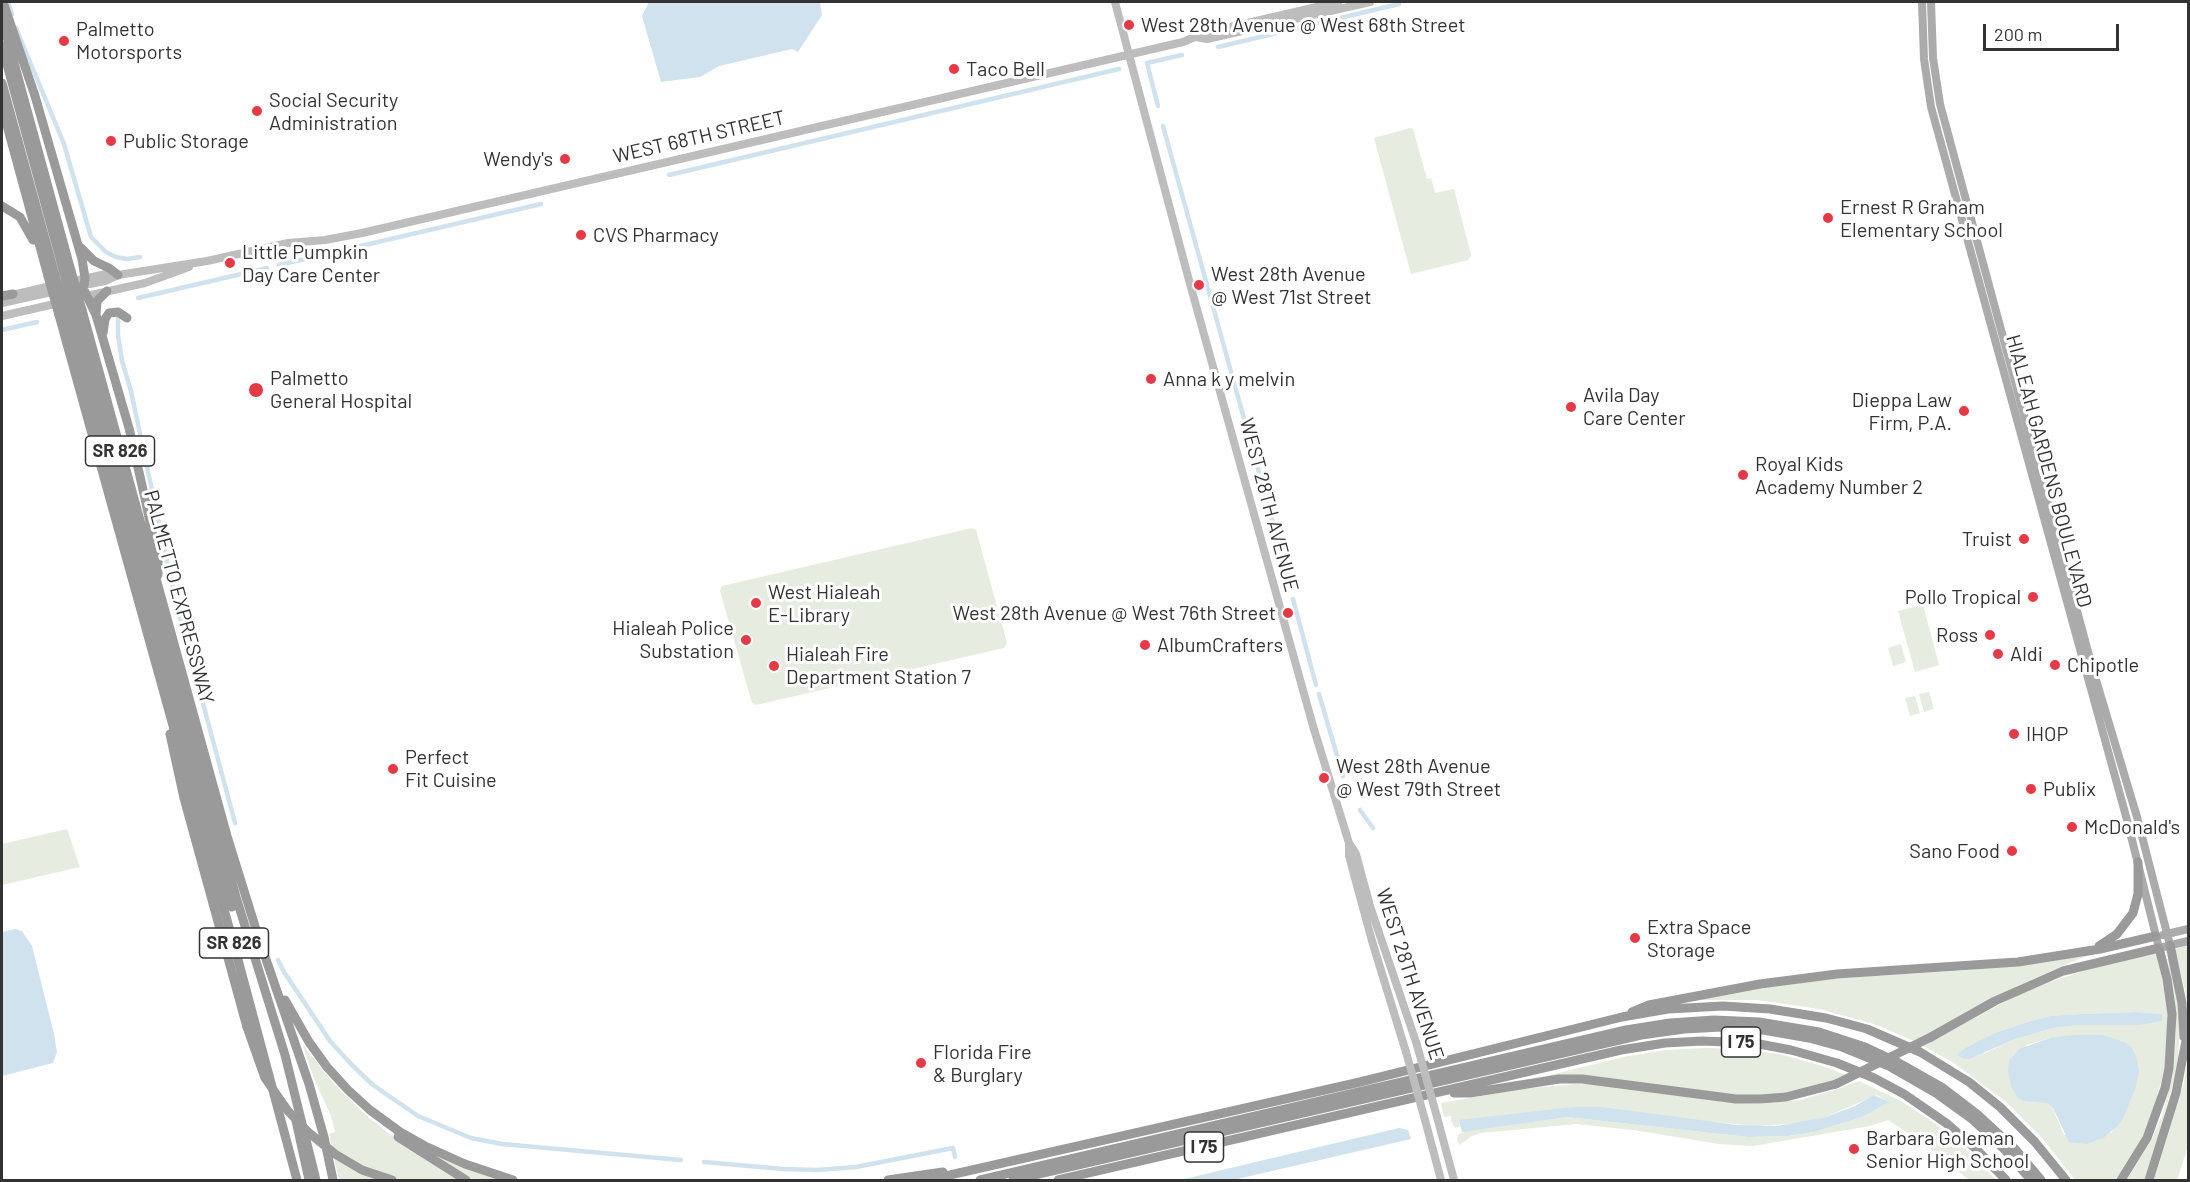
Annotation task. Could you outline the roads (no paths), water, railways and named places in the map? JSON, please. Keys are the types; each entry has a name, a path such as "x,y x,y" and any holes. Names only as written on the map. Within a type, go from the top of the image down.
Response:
{"highway":[{"path":"3,2 35,96 77,241 83,287 96,315 129,428 158,562 159,592"},
{"name":"PALMETTO EXPRESSWAY","path":"2,19 59,274 70,313 159,592 227,836 314,1100 333,1180"},
{"path":"2,46 59,274"},
{"path":"2,83 59,274"},
{"name":"PALMETTO EXPRESSWAY","path":"2,107 70,313 167,707 297,1180"},
{"path":"2,206 20,217 59,274"},
{"path":"77,241 86,255 118,275"},
{"path":"65,301 83,287"},
{"path":"96,315 97,301 107,291"},
{"path":"2,297 13,294"},
{"path":"102,339 105,319 109,313 118,312 126,318"},
{"path":"70,313 230,874 285,1054 316,1180"},
{"path":"70,313 220,866 279,1057 309,1180"},
{"path":"167,707 171,740 184,798 247,1027 266,1078 288,1111 308,1132 335,1154 363,1170 392,1180"},
{"path":"2092,950 2115,936 2131,916 2138,894 2138,862"},
{"path":"230,874 304,1083 328,1180"},
{"path":"1622,1017 1648,1005 1781,980 1993,964 2092,950 2156,936"},
{"path":"2170,945 2182,1003 2184,1052"},
{"path":"1439,1093 1467,1093 1532,1083 1582,1079 1725,1097 1761,1099 1786,1097 1836,1084 1995,1001 2044,979 2080,966 2159,948 2167,979 2172,1014 2166,1088 2147,1138 2121,1180"},
{"path":"272,977 319,1056 340,1083 394,1134 466,1180"},
{"name":"I 75","path":"928,1180 1349,1085 1622,1017 1689,1007 1745,1007 1810,1014 1867,1029 1926,1055 1980,1090 2028,1133 2066,1180"},
{"path":"980,1180 1626,1030 1670,1023 1714,1020 1759,1022 1819,1032 1865,1047 1898,1062 1943,1088 1977,1114 2015,1149 2041,1180"},
{"path":"1013,1180 1641,1035 1722,1027 1763,1030 1809,1038 1842,1047 1889,1066 1929,1088 1972,1119 2005,1150 2031,1180"},
{"path":"2149,1180 2176,1093 2188,1030"},
{"name":"I 75","path":"1058,1180 1651,1045 1714,1041 1767,1045 1797,1051 1837,1063 1868,1076 1904,1094 1957,1131 2006,1180"},
{"path":"370,1110 400,1132 425,1146 465,1164 513,1180"},
{"path":"888,1180 927,1173 987,1167"}],"main road":[{"name":"WEST 28TH AVENUE","path":"1115,2 1190,284 1313,726 1349,843 1356,854 1370,906 1417,1045 1454,1180"},
{"name":"WEST 68TH STREET","path":"2,303 83,287 106,274 118,275 207,261 288,243 349,236 1130,54 1204,33 1338,2"},
{"name":"WEST 68TH STREET","path":"1196,37 1207,39 1370,2"},
{"name":"HIALEAH GARDENS BOULEVARD","path":"1922,2 1923,59 1931,107 2138,862 2159,948"},
{"name":"HIALEAH GARDENS BOULEVARD","path":"1930,2 1933,58 1940,104 2090,659 2137,817 2170,945"},
{"name":"WEST 68TH STREET","path":"13,294 83,287 107,291 145,283 207,261"},
{"path":"2,316 65,301"},
{"name":"WEST 28TH AVENUE","path":"1349,843 1352,867 1441,1180"},
{"path":"2156,936 2188,929"},
{"path":"2159,948 2188,941"}],"water":[{"path":"649,2 820,2 822,15 798,52 792,49 719,66 700,77 661,82 642,16"},
{"path":"15,929 22,931 32,946 57,1052 53,1063 2,1076 2,932"},
{"path":"2136,1012 2162,1014 2162,1021 2139,1025 2078,1025 2053,1028 2013,1040 1969,1059 1957,1055 1995,1033 2050,1016"},
{"path":"2103,1035 2124,1042 2131,1047 2136,1056 2139,1071 2135,1090 2118,1126 2103,1138 2087,1144 2069,1142 2053,1108 2047,1103 2023,1101 2018,1098 2011,1086 2008,1071 2009,1061 2019,1049 2050,1038"},
{"path":"1874,1095 1889,1102 1862,1117 1814,1132 1788,1136 1748,1137 1567,1117 1462,1132 1459,1120 1572,1107 1603,1107 1737,1125 1776,1126 1823,1118 1855,1106"},
{"path":"1399,1128 1408,1130 1411,1139 1233,1180 1180,1180"}],"waterway":[{"path":"8,2 12,14"},
{"path":"1218,47 1399,4"},
{"path":"16,28 64,144 91,237 106,252 116,257 127,259 140,257"},
{"path":"1158,106 1147,63 1182,55"},
{"path":"669,175 1119,69"},
{"path":"1163,126 1289,581"},
{"path":"279,265 541,204"},
{"path":"138,298 267,268"},
{"path":"118,317 122,361 131,391 175,599 235,823"},
{"path":"2,330 37,322"},
{"path":"1293,599 1316,685"},
{"path":"1319,694 1343,776"},
{"path":"1360,810 1373,828"},
{"path":"278,960 330,1041 373,1085 418,1116 471,1138 502,1144 681,1160"},
{"path":"704,1162 817,1170 856,1167 953,1148 955,1157"}],"place":[{"name":"West 28th Avenue @ West 68th Street","path":"1129,25"},
{"name":"Palmetto Motorsports","path":"64,41"},
{"name":"Taco Bell","path":"954,69"},
{"name":"Social Security Administration","path":"257,111"},
{"name":"Public Storage","path":"111,141"},
{"name":"Wendy's","path":"565,159"},
{"name":"Ernest R Graham Elementary School","path":"1828,218"},
{"name":"CVS Pharmacy","path":"581,235"},
{"name":"Little Pumpkin Day Care Center","path":"230,263"},
{"name":"West 28th Avenue @ West 71st Street","path":"1199,285"},
{"name":"Anna k y melvin","path":"1151,379"},
{"name":"Palmetto General Hospital","path":"256,390"},
{"name":"Avila Day Care Center","path":"1571,407"},
{"name":"Dieppa Law Firm, P.A.","path":"1964,411"},
{"name":"Royal Kids Academy Number 2","path":"1743,475"},
{"name":"Truist","path":"2024,539"},
{"name":"Pollo Tropical","path":"2033,597"},
{"name":"West Hialeah E-Library","path":"756,603"},
{"name":"West 28th Avenue @ West 76th Street","path":"1288,613"},
{"name":"Ross","path":"1990,635"},
{"name":"Hialeah Police Substation","path":"746,640"},
{"name":"AlbumCrafters","path":"1145,645"},
{"name":"Aldi","path":"1998,654"},
{"name":"Chipotle","path":"2055,665"},
{"name":"Hialeah Fire Department Station 7","path":"774,666"},
{"name":"IHOP","path":"2014,734"},
{"name":"Perfect Fit Cuisine","path":"393,769"},
{"name":"West 28th Avenue @ West 79th Street","path":"1324,778"},
{"name":"Publix","path":"2031,789"},
{"name":"McDonald's","path":"2072,827"},
{"name":"Sano Food","path":"2012,851"},
{"name":"Extra Space Storage","path":"1635,938"},
{"name":"Florida Fire & Burglary","path":"921,1063"},
{"name":"Barbara Goleman Senior High School","path":"1854,1149"}]}
